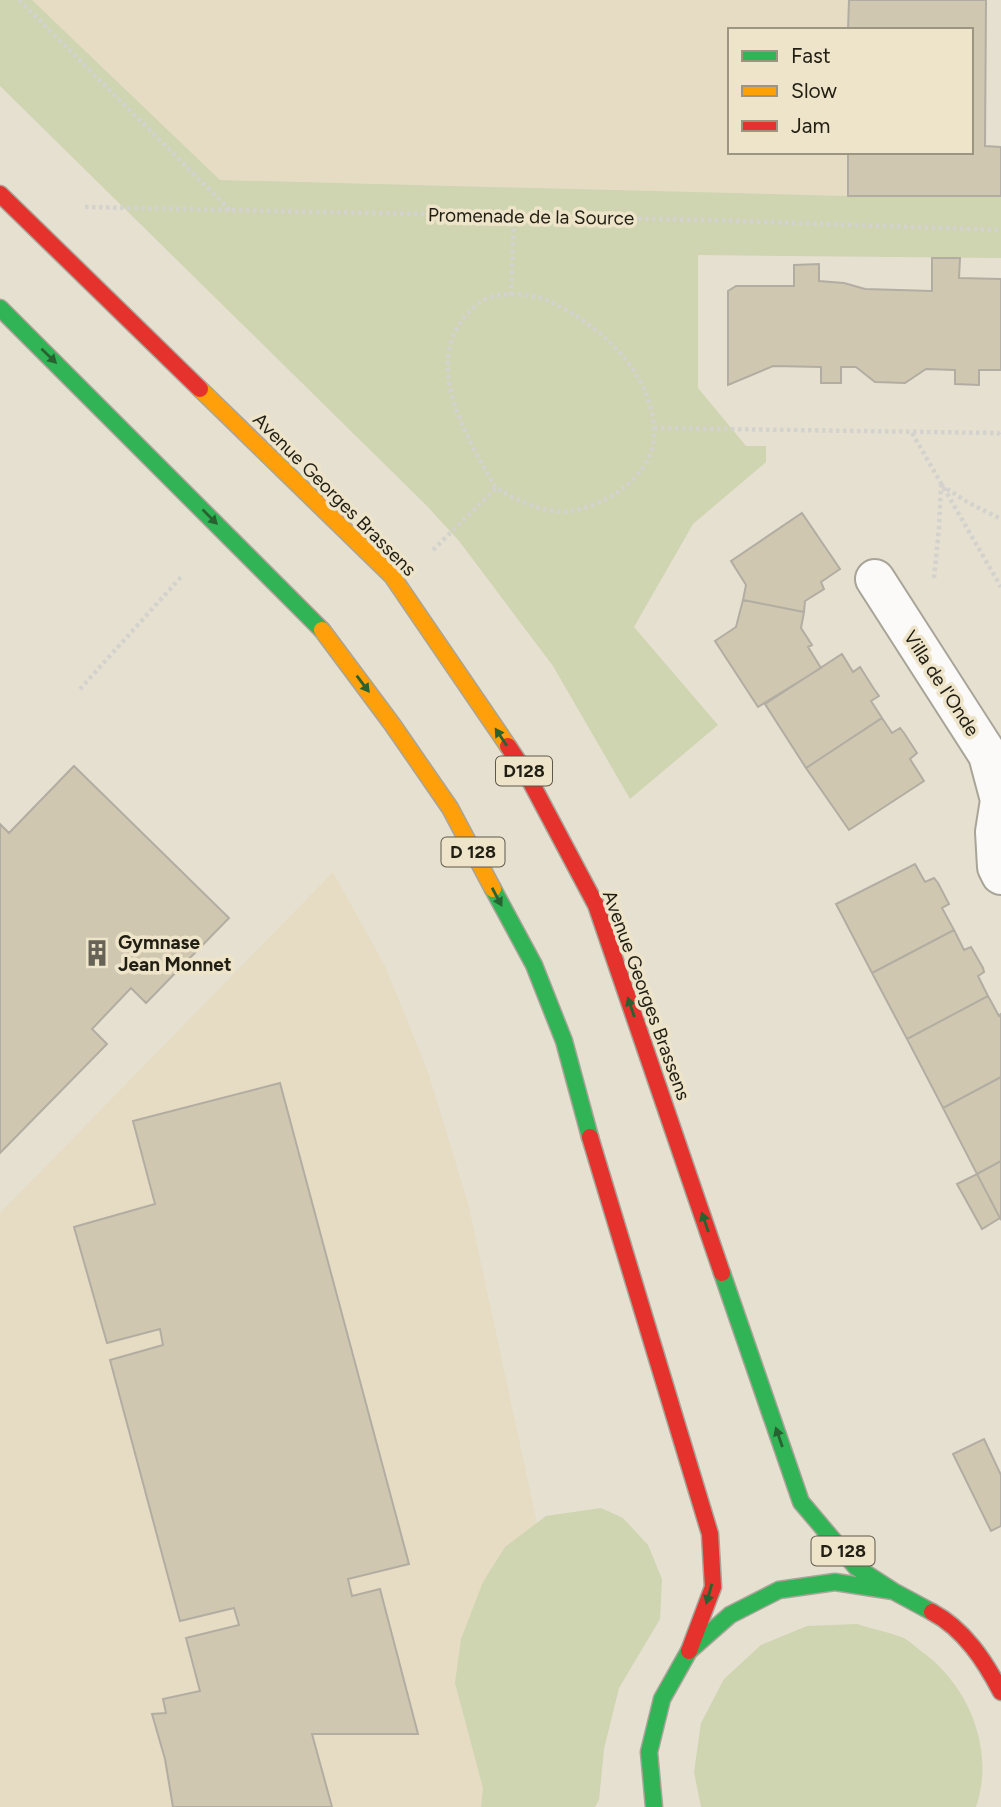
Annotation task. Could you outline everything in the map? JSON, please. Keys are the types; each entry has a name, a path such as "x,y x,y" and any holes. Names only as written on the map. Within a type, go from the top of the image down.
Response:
{"main road":[{"name":"Avenue Georges Brassens","path":"0,194 392,576 526,773 596,905 801,1502 856,1567 893,1591"},
{"name":"D 128","path":"0,308 317,623 450,808 534,965 564,1041 582,1110 710,1534 713,1587 689,1651"},
{"path":"654,1807 649,1752 662,1699 689,1651 730,1615 779,1590 835,1582 893,1591 944,1618 984,1659 1001,1692"},
{"path":"984,1659 1001,1661"}],"street":[{"name":"Villa de l'Onde","path":"876,579 988,755 1001,800 995,832 997,867 1001,875"}],"path":[{"path":"19,0 231,210"},
{"name":"Promenade de la Source","path":"73,206 1001,230"},
{"path":"511,295 514,216"},
{"path":"511,295 545,299 565,308 613,343 632,367 649,404 654,428 655,435 647,461 629,484 603,500 570,511 544,509 515,499 496,488 467,438 453,398 446,361 452,335 466,313 485,298 511,295"},
{"path":"654,428 998,433 1001,436"},
{"path":"912,432 1001,587"},
{"path":"941,484 969,503 1001,519"},
{"path":"934,580 941,484"},
{"path":"427,556 496,488"},
{"path":"80,690 181,577"}],"shaded area":[{"path":"32,0 849,0 848,28 728,28 728,154 848,154 848,196 220,180"},
{"path":"333,872 385,966 428,1072 468,1203 561,1634 530,1807 0,1807 0,1213"}],"green space":[{"path":"0,0 32,0 220,180 848,196 1001,196 1001,258 698,255 698,388 746,446 766,446 766,462 693,524 634,627 718,725 630,799 553,666 459,541 427,506 0,86"},
{"path":"601,1508 623,1518 648,1545 662,1579 660,1619 619,1688 604,1749 599,1800 595,1807 481,1807 483,1788 455,1683 461,1639 483,1582 505,1547 546,1516"},
{"path":"857,1624 904,1638 941,1668 955,1685 966,1703 980,1743 981,1786 976,1807 701,1807 694,1772 701,1723 724,1679 761,1645 807,1626"}],"building":[{"path":"849,0 986,0 985,146 1001,147 1001,196 848,196 848,154 973,154 973,28 848,28"},
{"path":"932,258 960,258 959,278 1001,279 1001,370 979,370 979,385 955,384 955,370 926,369 905,383 875,382 856,367 841,367 841,383 821,383 821,367 773,366 728,385 728,291 736,286 794,286 794,265 819,264 819,281 844,283 865,289 932,291"},
{"path":"802,513 840,569 821,582 824,589 805,601 804,612 743,600 746,585 731,561"},
{"path":"743,600 804,612 801,628 812,645 808,647 821,668 758,707 715,641 736,627"},
{"path":"842,654 853,672 860,667 879,696 871,701 882,718 806,768 765,704"},
{"path":"882,718 892,733 900,728 904,733 917,753 910,759 924,781 849,830 806,768"},
{"name":"Gymnase Jean Monnet","path":"74,766 229,918 146,1003 131,988 92,1029 107,1044 0,1153 0,824 9,833"},
{"path":"915,864 925,882 934,878 938,883 949,904 942,908 954,930 872,973 836,904"},
{"path":"954,930 964,950 971,947 983,968 984,972 978,976 988,996 907,1039 872,973"},
{"path":"988,996 999,1016 1001,1014 1001,1077 943,1108 907,1039"},
{"path":"1001,1077 1001,1161 977,1174 943,1108"},
{"path":"280,1083 409,1564 348,1579 352,1596 380,1589 418,1734 312,1734 332,1807 173,1807 165,1759 152,1714 166,1713 163,1699 200,1691 186,1638 239,1625 234,1608 180,1621 110,1360 163,1345 160,1329 107,1343 74,1227 155,1204 133,1121"},
{"path":"1001,1161 1001,1220 977,1174"},
{"path":"977,1174 1000,1218 982,1229 957,1184"},
{"path":"984,1439 1001,1475 1001,1526 991,1531 953,1454"}],"traffic: fast":[{"path":"0,308 322,630"},
{"path":"493,889 534,965 564,1041 590,1137"},
{"path":"722,1273 801,1502 856,1567 893,1591"},
{"path":"654,1807 649,1752 662,1699 689,1651 730,1615 779,1590 835,1582 893,1591 932,1612"}],"traffic: slow":[{"path":"200,389 392,576 508,746"},
{"path":"322,630 450,808 493,889"}],"traffic: jam":[{"path":"0,194 200,389"},
{"path":"508,746 526,773 596,905 722,1273"},
{"path":"590,1137 710,1534 713,1587 689,1651"},
{"path":"932,1612 954,1627 973,1647 1001,1692"}],"place":[{"name":"Gymnase Jean Monnet","path":"97,953"}]}
